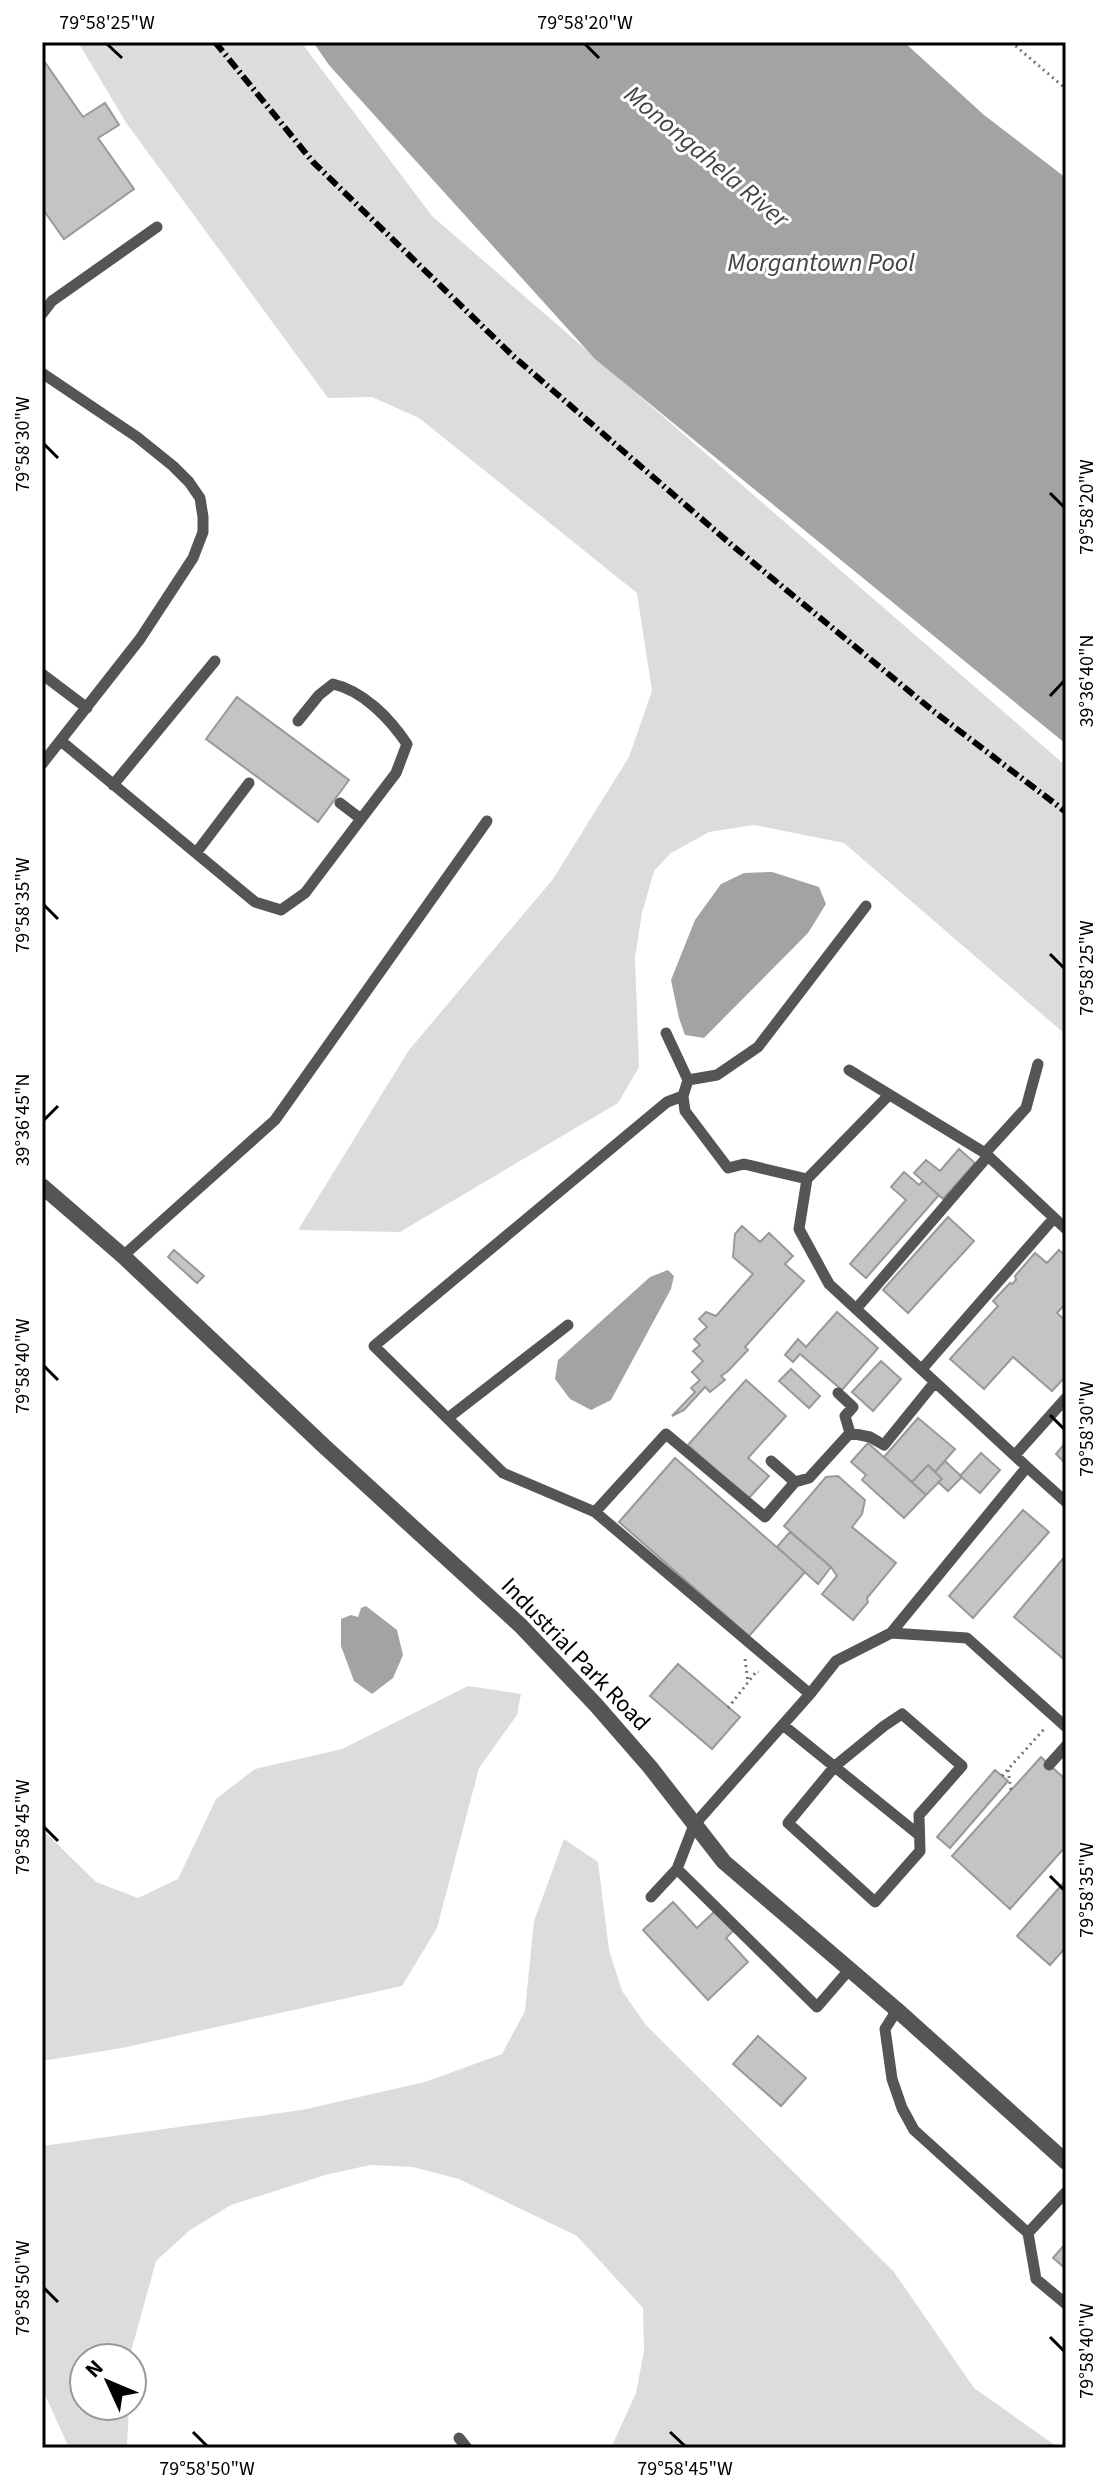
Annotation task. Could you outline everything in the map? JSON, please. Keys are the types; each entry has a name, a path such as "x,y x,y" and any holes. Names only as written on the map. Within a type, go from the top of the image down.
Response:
{"street":[{"name":"Industrial Park Road","path":"42,1186 123,1256 521,1626 650,1767 724,1862 897,2010 1066,2162"}],"lane":[{"path":"42,314 52,301 157,227"},
{"path":"42,373 137,437 173,466 200,498 203,517 203,532 193,558 140,639 42,764"},
{"path":"113,785 215,661"},
{"path":"42,674 87,708"},
{"path":"61,741 255,902 281,910 305,893 396,773 407,744 392,723 348,687 333,684 319,695 298,721"},
{"path":"196,853 249,783"},
{"path":"340,803 361,819"},
{"path":"123,1256 275,1120 487,821"},
{"path":"688,1080 717,1075 758,1047 866,906"},
{"path":"666,1033 688,1080 683,1096 685,1111 728,1168 744,1164 807,1179"},
{"path":"856,1309 1026,1108 1038,1064"},
{"path":"849,1070 986,1154 1066,1229"},
{"path":"889,1095 807,1179 799,1229 829,1284 1066,1502"},
{"path":"683,1096 667,1102 374,1346 503,1473 595,1512 810,1694"},
{"path":"922,1369 1054,1218"},
{"path":"448,1418 568,1325"},
{"path":"850,1433 870,1437 884,1445 935,1382"},
{"path":"838,1393 853,1407 845,1416 850,1433"},
{"path":"1015,1455 1066,1398"},
{"path":"595,1512 666,1434 765,1517 795,1482 809,1478 850,1433"},
{"path":"771,1461 795,1482"},
{"path":"651,1897 677,1869 694,1825 836,1661 891,1633 1027,1467"},
{"path":"891,1633 967,1638 1066,1727"},
{"path":"902,1714 962,1766 919,1815 920,1851 875,1902 788,1823 835,1766 902,1714"},
{"path":"783,1725 919,1835"},
{"path":"1049,1765 1066,1746"},
{"path":"677,1869 817,2007 849,1970"},
{"path":"897,2010 885,2029 892,2079 914,2130 1028,2233 1036,2279 1066,2304"},
{"path":"1028,2233 1066,2192"}],"path":[{"path":"1011,42 1066,89"},
{"path":"728,1708 756,1672 783,1671"},
{"path":"1002,1776 1048,1725"},
{"path":"1008,1770 1011,1790"}],"shaded area":[{"path":"78,42 301,42 432,216 1066,766 1066,1035 844,843 754,825 709,832 671,853 654,871 642,913 635,957 639,1067 618,1103 400,1232 298,1230 409,1050 553,879 629,757 652,691 637,593 419,418 372,397 328,398 127,124"},
{"path":"468,1686 521,1694 517,1715 479,1768 437,1928 402,1986 122,2048 42,2061 42,1829 96,1882 138,1898 178,1879 216,1799 255,1769 342,1749"},
{"path":"564,1839 598,1862 609,1950 622,1991 646,2025 894,2272 974,2388 1059,2448 611,2448 636,2393 644,2351 643,2308 577,2236 459,2179 413,2167 370,2165 325,2175 231,2205 190,2230 156,2261 134,2342 68,2342 68,2422 128,2422 127,2448 69,2448 42,2388 42,2146 302,2110 425,2082 502,2054 525,2011 534,1921"}],"water":[{"name":"Morgantown Pool","path":"313,42 904,42 984,115 1066,178 1066,744 595,359 329,65"},
{"path":"772,872 819,887 826,904 808,933 704,1038 685,1035 671,980 695,920 721,884 744,873"},
{"path":"668,1270 674,1276 671,1289 611,1400 591,1410 570,1399 555,1379 558,1360 650,1277"},
{"path":"366,1606 397,1630 403,1655 393,1678 372,1694 354,1681 341,1646 341,1619 351,1615 358,1617 361,1608"}],"building":[{"path":"42,58 83,117 105,103 119,125 98,138 134,189 64,239 42,208"},
{"path":"237,697 349,780 318,822 206,739"},
{"path":"959,1149 975,1163 943,1199 914,1173 926,1160 940,1171"},
{"path":"904,1172 919,1185 923,1181 939,1195 866,1278 850,1264 906,1200 891,1187"},
{"path":"948,1217 974,1241 908,1313 883,1290"},
{"path":"742,1226 760,1242 769,1233 793,1256 785,1264 804,1281 745,1347 748,1350 721,1376 725,1380 710,1392 705,1387 684,1410 672,1416 695,1392 691,1388 700,1380 692,1372 703,1361 693,1351 700,1345 694,1339 707,1327 699,1319 706,1312 716,1316 753,1274 733,1257 735,1234"},
{"path":"174,1250 204,1276 197,1283 168,1257"},
{"path":"1059,1250 1066,1256 1066,1303 1057,1313 1066,1321 1066,1376 1052,1391 1013,1357 984,1389 950,1359 998,1306 993,1301 1016,1280 1015,1276 1035,1253 1047,1263"},
{"path":"837,1312 878,1348 842,1390 800,1354 793,1362 785,1355 798,1339 806,1347"},
{"path":"881,1361 901,1379 873,1411 852,1392"},
{"path":"791,1369 820,1396 809,1408 779,1381"},
{"path":"746,1380 786,1416 748,1458 769,1476 748,1499 688,1445"},
{"path":"918,1418 955,1449 935,1472 928,1465 912,1482 884,1457"},
{"path":"1066,1442 1066,1464 1056,1454"},
{"path":"868,1443 926,1495 904,1518 862,1480 866,1475 851,1462"},
{"path":"981,1453 1000,1470 980,1493 960,1476"},
{"path":"675,1458 805,1572 749,1636 619,1522"},
{"path":"945,1461 962,1477 948,1491 938,1482 942,1479 935,1472"},
{"path":"928,1465 942,1479 926,1495 912,1482"},
{"path":"838,1476 865,1500 862,1514 852,1527 896,1563 853,1620 822,1594 837,1576 831,1567 784,1526 826,1477"},
{"path":"1023,1510 1049,1532 973,1618 949,1596"},
{"path":"790,1532 831,1567 818,1584 777,1547"},
{"path":"1066,1555 1066,1661 1014,1617"},
{"path":"678,1664 740,1717 712,1749 650,1696"},
{"path":"1041,1757 1066,1780 1066,1846 1010,1909 952,1856"},
{"path":"995,1770 1008,1781 950,1848 937,1837"},
{"path":"1066,1880 1066,1947 1050,1965 1017,1936"},
{"path":"673,1902 697,1928 715,1911 734,1930 726,1938 748,1962 708,2000 643,1930"},
{"path":"758,2036 806,2078 781,2106 733,2064"},
{"path":"1066,2243 1066,2269 1053,2258"}],"railway":[{"path":"215,42 313,162 513,356 733,546 932,710 1066,812"}],"water label":[{"name":"Monongahela River","path":"707,156"}]}
